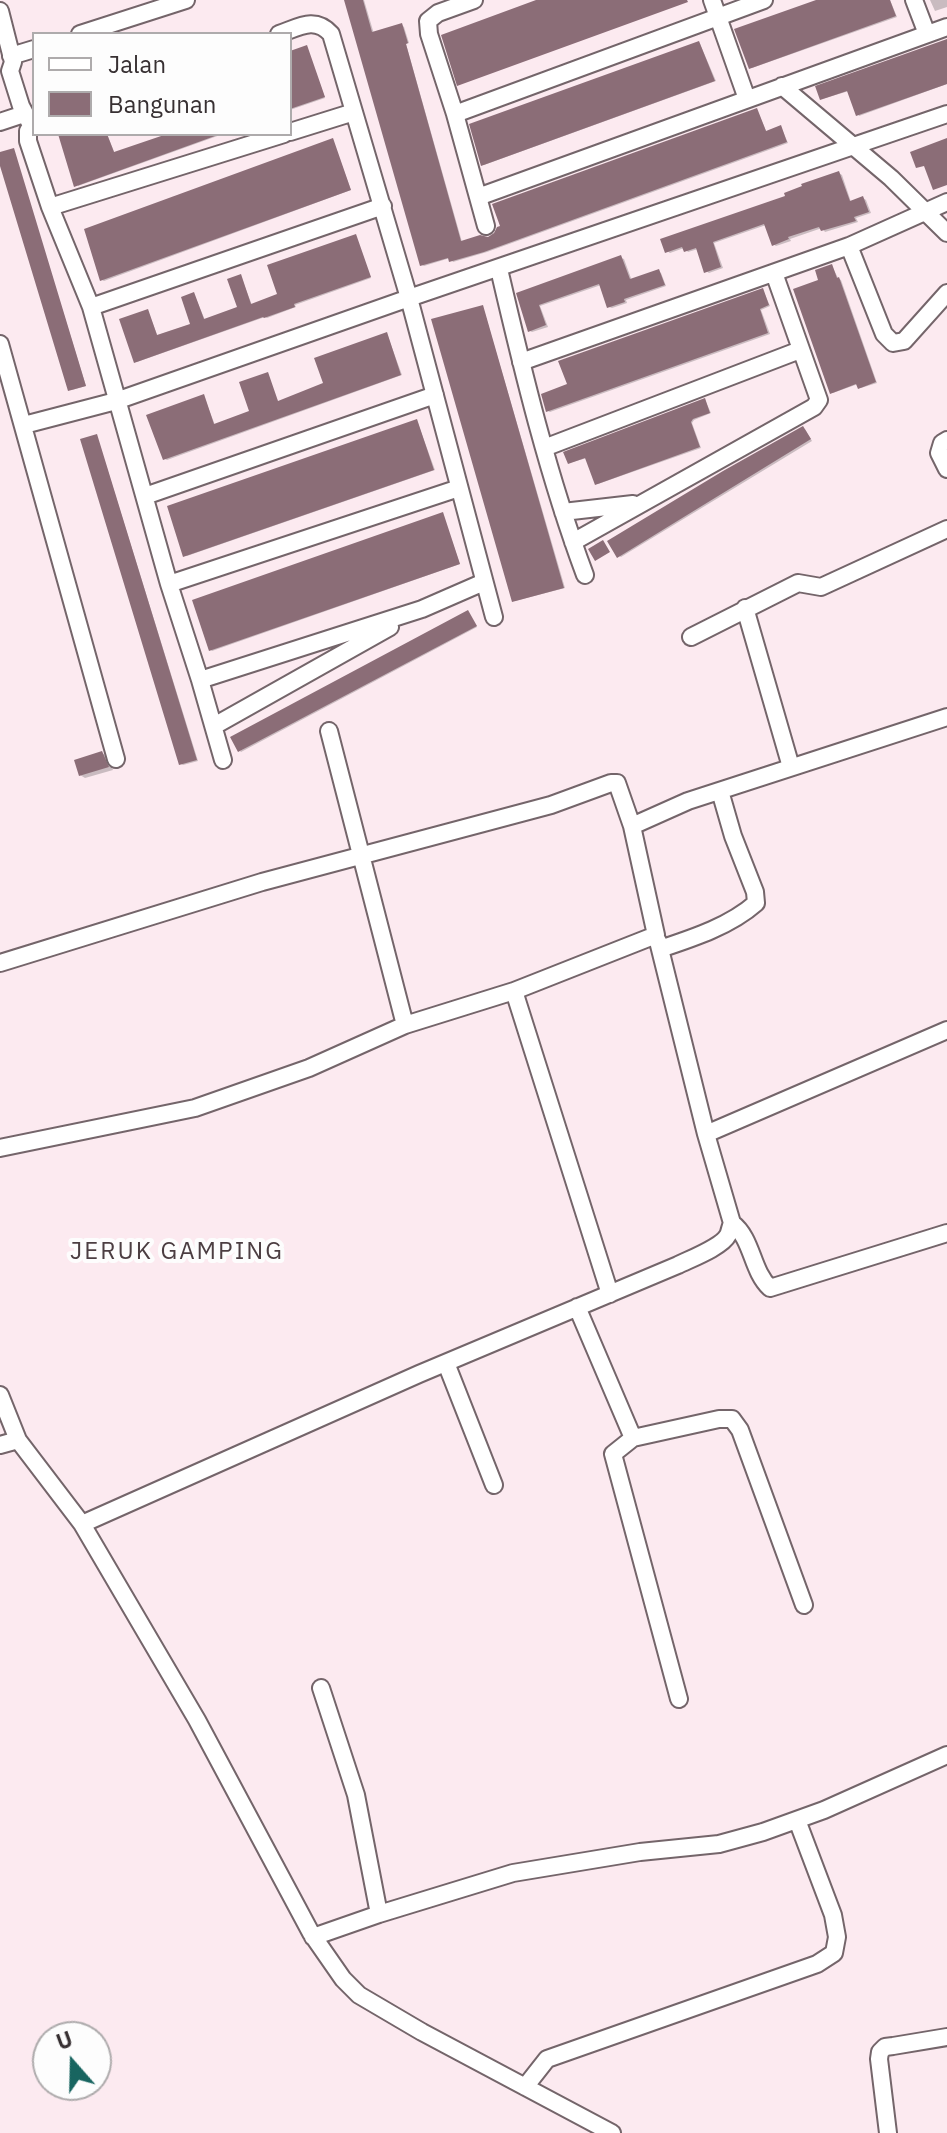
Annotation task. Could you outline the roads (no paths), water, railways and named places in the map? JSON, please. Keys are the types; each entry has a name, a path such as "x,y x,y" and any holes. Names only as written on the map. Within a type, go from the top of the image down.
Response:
{"street":[{"path":"86,32 186,0"},
{"path":"474,0 438,13 428,21 429,34 486,226"},
{"path":"712,0 747,99"},
{"path":"455,114 764,0"},
{"path":"914,0 927,34"},
{"path":"0,11 8,66 28,117 28,141 50,207 91,307 169,584 223,760"},
{"path":"286,32 315,23 324,26 331,34 409,298 494,617"},
{"path":"478,197 947,27"},
{"path":"8,66 32,50"},
{"path":"782,86 891,178 947,233"},
{"path":"292,131 354,112"},
{"path":"24,425 116,401 947,114"},
{"path":"0,122 28,117"},
{"path":"50,207 278,136"},
{"path":"521,362 849,246 947,202"},
{"path":"91,307 383,206"},
{"path":"849,246 884,334 893,343 904,341 947,293"},
{"path":"499,269 544,448 585,575"},
{"path":"573,542 814,407 819,400 817,393 774,273"},
{"path":"0,344 116,759"},
{"path":"544,448 800,350"},
{"path":"145,496 435,395"},
{"path":"947,440 942,443 939,453 947,469"},
{"path":"169,584 459,488"},
{"path":"563,512 642,503"},
{"path":"691,637 798,583 815,588 829,584 947,529"},
{"path":"200,680 422,609 484,582"},
{"path":"745,608 791,767"},
{"path":"214,726 422,609"},
{"path":"632,826 688,801 947,717"},
{"path":"329,731 405,1025"},
{"path":"0,963 262,882 551,805 617,783 632,826 706,1134 732,1223 745,1236 763,1279 770,1288 947,1233"},
{"path":"0,1148 195,1108 309,1068 405,1025 658,942 699,936 756,903 755,892 733,836 720,791"},
{"path":"514,991 610,1294"},
{"path":"706,1134 947,1030"},
{"path":"82,1524 446,1363 678,1265 723,1242 729,1235 732,1223"},
{"path":"577,1307 633,1438"},
{"path":"446,1363 494,1485"},
{"path":"0,1395 8,1443 82,1524 197,1720 313,1937 343,1979 359,1995 422,2032 612,2133"},
{"path":"679,1699 613,1454 633,1438 719,1419 732,1419 740,1430 804,1605"},
{"path":"321,1688 356,1795 379,1914"},
{"path":"313,1937 513,1873 640,1852 719,1844 763,1832 824,1810 947,1755"},
{"path":"525,2087 547,2059 817,1964 834,1953 837,1937 833,1915 797,1820"},
{"path":"888,2133 880,2052 885,2047 947,2037"}],"district":[{"name":"JERUK GAMPING","path":"177,1252"}]}
